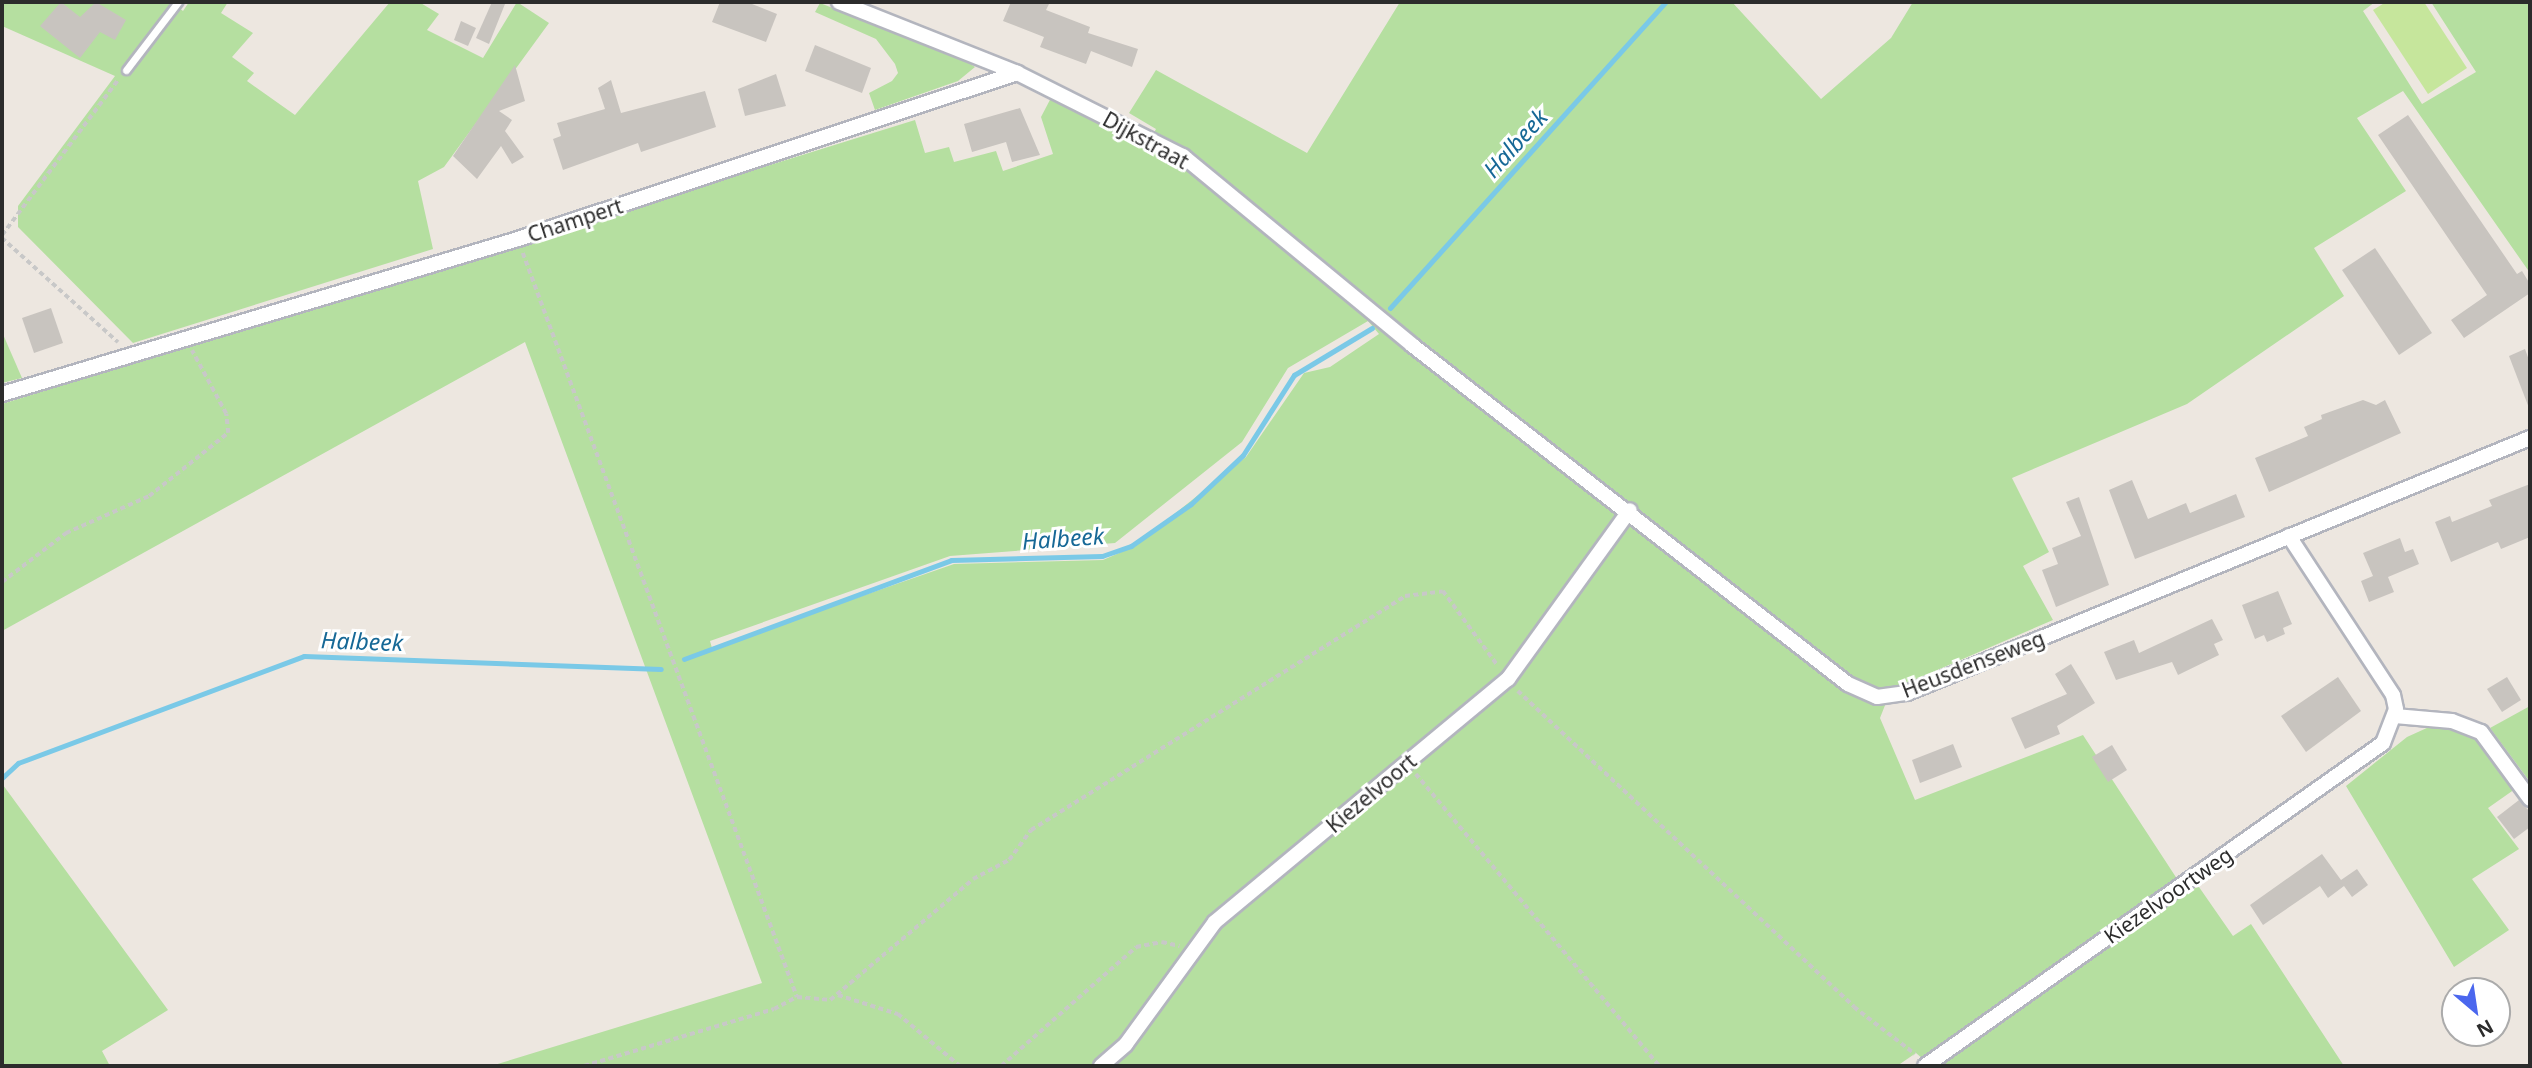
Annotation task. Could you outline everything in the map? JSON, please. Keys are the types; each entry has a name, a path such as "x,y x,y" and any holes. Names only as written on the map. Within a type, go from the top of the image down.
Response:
{"street":[{"name":"Dijkstraat","path":"849,3 1017,73 1183,156 1412,345"},
{"name":"Champert","path":"2,394 518,239 1017,73"},
{"name":"Heusdenseweg","path":"1412,345 1629,510 1848,684 1877,697 1907,693 2530,438"},
{"name":"Kiezelvoort","path":"1101,1066 1126,1044 1191,949 1215,922 1508,679 1629,510"},
{"path":"2289,536 2393,695 2395,716 2452,721 2481,732 2530,799"},
{"name":"Kiezelvoortweg","path":"1927,1066 2383,744 2395,716"}],"lane":[{"path":"126,70 178,2"}],"path":[{"path":"126,70 2,237 128,355"},
{"path":"518,239 797,997"},
{"path":"2,582 66,533 149,496 228,433 226,414 186,338"},
{"path":"584,1066 774,1009 797,997 830,1000 973,879 1009,860 1031,830 1405,596 1443,591 1538,715 1854,1007 1927,1066"},
{"path":"1407,763 1659,1066"},
{"path":"1001,1066 1136,947 1162,942 1191,949"},
{"path":"837,995 898,1014 960,1066"}],"green space":[{"path":"2,2 172,2 183,11 189,2 228,2 221,13 253,33 232,57 254,73 247,81 295,115 390,2 419,2 439,14 427,30 483,58 517,2 549,23 444,167 418,181 433,249 133,343 18,227 18,206 115,76 2,26"},
{"path":"1400,2 1732,2 1821,99 1891,38 1913,2 2375,2 2363,11 2422,104 2476,72 2431,2 2530,2 2530,273 2403,91 2357,118 2406,191 2314,248 2344,296 2187,404 2012,478 2049,552 2023,566 2053,620 1891,690 1880,718 1915,800 2083,735 2185,891 2199,887 2233,936 2251,924 2344,1066 1931,1066 1916,1053 1897,1066 491,1066 762,983 525,342 2,631 2,404 915,120 925,153 949,147 954,162 996,151 1003,171 1053,154 1041,117 1052,96 1146,147 1156,129 1129,113 1156,70 1307,153","holes":["1368,321 1379,334 1330,367 1304,373 1246,457 1133,547 1103,560 954,564 712,648 710,641 950,556 1115,543 1242,442 1288,368"]},
{"path":"2386,2 2424,2 2467,68 2428,94 2373,10"},
{"path":"820,3 966,61 975,67 958,81 875,110 869,93 892,81 898,73 895,64 876,39 815,12"},
{"path":"2,332 22,378 2,383"},
{"path":"2530,706 2530,782 2490,728"},
{"path":"2429,727 2454,727 2475,735 2515,789 2488,808 2519,849 2472,879 2509,930 2454,967 2346,786 2407,737"},
{"path":"3,785 168,1010 102,1051 110,1066 2,1066"}],"building":[{"path":"61,2 80,17 96,2 126,20 115,40 100,32 80,58 40,26"},
{"path":"492,2 505,4 489,44 476,38"},
{"path":"720,2 752,4 777,14 766,42 712,22"},
{"path":"1011,2 1050,2 1046,10 1090,27 1088,33 1138,49 1132,67 1091,51 1086,64 1040,47 1044,37 1003,21"},
{"path":"461,21 476,28 468,46 454,40"},
{"path":"815,45 871,68 862,93 805,71"},
{"path":"515,65 525,101 499,111 512,120 505,131 524,157 512,164 501,146 477,179 453,156"},
{"path":"776,74 786,106 745,116 738,89"},
{"path":"611,80 621,113 705,91 716,127 641,152 638,143 563,170 553,139 561,136 557,123 605,109 598,88"},
{"path":"1020,108 1040,155 1012,162 1006,142 972,152 964,124"},
{"path":"2408,115 2517,274 2522,271 2530,284 2530,293 2464,338 2451,320 2487,295 2378,135"},
{"path":"2375,248 2432,333 2399,355 2342,270"},
{"path":"51,308 63,343 34,353 22,318"},
{"path":"2525,349 2530,363 2529,408 2509,356"},
{"path":"2363,400 2376,405 2385,400 2401,433 2269,492 2255,458 2308,436 2304,427 2322,419 2321,415"},
{"path":"2132,480 2148,519 2186,503 2190,513 2236,494 2245,517 2135,559 2109,490"},
{"path":"2530,484 2530,537 2501,549 2498,542 2451,562 2435,522 2450,516 2452,522 2492,506 2489,500"},
{"path":"2079,497 2109,585 2056,607 2042,570 2058,564 2052,548 2081,536 2066,502"},
{"path":"2400,538 2405,552 2413,549 2419,564 2388,577 2394,592 2369,602 2361,581 2373,576 2363,553"},
{"path":"2278,591 2292,624 2283,628 2285,634 2267,642 2264,635 2255,639 2242,605"},
{"path":"2212,619 2223,640 2214,644 2219,655 2178,675 2172,662 2116,680 2104,652 2134,640 2139,653"},
{"path":"2071,664 2095,703 2057,726 2060,734 2025,749 2011,718 2067,694 2055,674"},
{"path":"2338,677 2361,711 2306,752 2281,716"},
{"path":"2507,677 2521,700 2502,712 2487,689"},
{"path":"1953,744 1962,767 1920,783 1912,760"},
{"path":"2112,745 2127,770 2108,782 2092,757"},
{"path":"2519,800 2530,812 2530,827 2514,839 2497,817"},
{"path":"2322,854 2341,880 2357,869 2368,885 2352,897 2344,886 2328,898 2320,886 2263,925 2250,905"}],"waterway":[{"name":"Halbeek","path":"1390,308 1666,2"},
{"name":"Halbeek","path":"684,659 951,560 1102,556 1131,546 1191,504 1243,455 1294,375 1372,328"},
{"name":"Halbeek","path":"2,778 18,763 304,656 661,669"}]}
